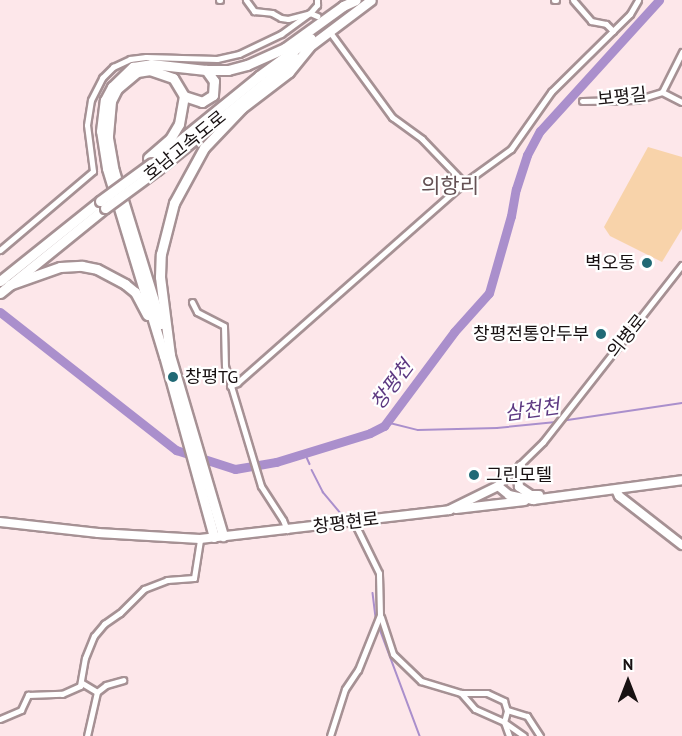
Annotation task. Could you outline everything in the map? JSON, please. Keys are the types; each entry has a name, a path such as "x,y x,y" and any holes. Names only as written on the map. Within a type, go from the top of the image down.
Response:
{"highway":[{"path":"219,536 209,484 191,421 106,168 101,131 102,112 112,87 133,67 151,64 228,70 267,56 356,0"},
{"name":"호남고속도로","path":"0,293 4,282 259,76 360,0"},
{"name":"호남고속도로","path":"152,164 370,0"},
{"path":"167,355 160,277 161,254 174,203 204,148 242,108 289,72 309,47"},
{"path":"206,70 214,81 213,95 196,102 184,96 173,78 163,72 150,70 138,72 117,89 111,101 108,127 114,171 136,234 167,355 178,409 198,478 219,536"},
{"path":"102,205 152,164 179,124 184,96"},
{"path":"4,282 60,267 82,266 111,275 125,284 139,299 167,355"}],"main road":[{"path":"521,466 518,477 519,487 525,492 531,495 573,496"},
{"path":"449,510 573,496 682,480"},
{"path":"498,486 509,495 533,500"},
{"name":"창평현로","path":"0,522 98,533 200,539 449,510 498,486"},
{"path":"616,490 619,496 682,545"}],"street":[{"path":"246,0 254,11 272,13 281,18 288,19 310,13 317,16"},
{"path":"0,250 93,171 87,125 91,100 102,78 113,67 130,59 146,57 217,59 239,54 264,45 310,13 317,5 317,0"},
{"path":"573,0 591,21 606,24 613,31"},
{"path":"230,386 246,375 464,183 511,149 551,92 630,14 638,0"},
{"path":"332,35 392,117 422,139 464,183"},
{"name":"보평길","path":"662,92 682,52"},
{"name":"보평길","path":"582,101 636,100 662,92 682,102"},
{"name":"의병로","path":"521,466 543,442 682,265"},
{"path":"192,302 197,312 224,326 225,366 230,386 260,482 286,530"},
{"path":"498,486 521,466"},
{"path":"354,522 379,573 380,615 393,654 421,681 461,693 487,693 504,701 507,710 504,722 509,736"},
{"path":"0,719 21,710 28,695 71,692 82,682 85,658 94,636 104,624 120,613 144,589 167,580 194,578 200,539"},
{"path":"330,736 345,689 358,670 380,615"},
{"path":"88,735 97,692 106,685 123,680"},
{"path":"82,682 97,692"},
{"path":"461,693 475,710 504,722 524,736"},
{"path":"507,710 527,716 540,736"}],"shaded area":[{"path":"648,147 682,157 682,229 662,262 610,236 604,227"}],"waterway":[{"name":"창평천","path":"0,312 176,450 235,469 276,462 370,433 384,426 454,332 489,293 511,216 516,189 527,155 540,131 659,0"},
{"name":"삼천천","path":"561,421 682,403"},
{"name":"삼천천","path":"386,422 418,430 497,428 556,422"},
{"path":"305,453 310,464"},
{"path":"312,470 323,492 345,518"},
{"path":"373,593 376,618"},
{"path":"380,629 420,736"}],"place":[{"name":"벽오동","path":"647,263"},
{"name":"창평전통안두부","path":"601,334"},
{"name":"창평TG","path":"173,377"},
{"name":"그린모텔","path":"474,475"}],"district":[{"name":"의항리","path":"450,186"}]}
